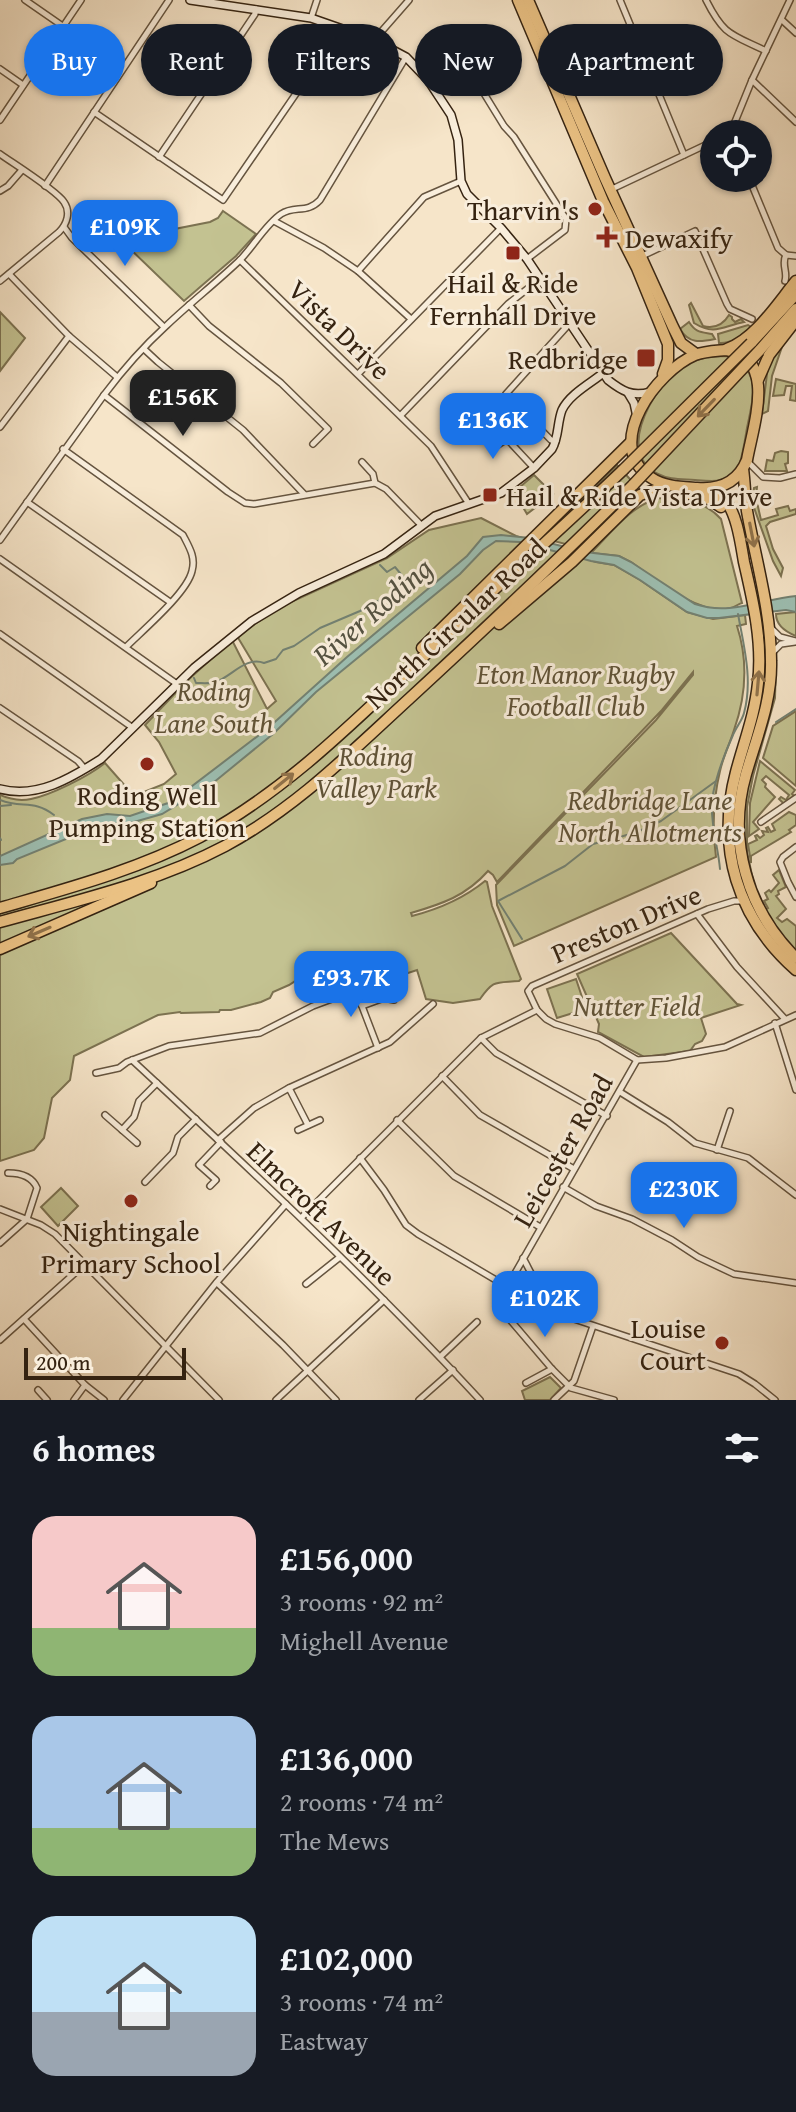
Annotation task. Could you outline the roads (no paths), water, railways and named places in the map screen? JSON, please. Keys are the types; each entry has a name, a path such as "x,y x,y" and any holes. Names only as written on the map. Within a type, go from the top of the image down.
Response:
{"highway":[{"path":"521,0 681,343 696,354"},
{"path":"521,0 603,201 651,300 668,344 668,360 663,376"},
{"path":"726,350 749,335 790,281"},
{"name":"North Circular Road","path":"98,900 210,853 251,830 312,788 572,546 634,484 755,347 796,294"},
{"name":"North Circular Road","path":"0,908 92,881 175,850 227,822 287,779 385,693 796,309"},
{"path":"758,380 769,355 794,326"},
{"path":"745,465 728,483 709,489 669,486 649,477 639,468 631,442 637,417 650,392 676,365 696,354 736,351 747,359 758,380 759,395 745,465 758,601 771,656 771,675 763,720 743,790 740,843 747,878 758,907 794,966"},
{"path":"385,693 397,673 631,442"},
{"path":"444,666 536,594 640,495 669,486"},
{"path":"709,489 724,499 730,509 750,587"},
{"path":"618,517 655,493 689,494 712,499 726,513 740,570 758,601"},
{"path":"761,618 756,699 736,773 730,810 731,855 743,901 766,940 794,966"},
{"path":"0,922 74,902 98,900"},
{"path":"0,949 79,916 98,900"}],"street":[{"path":"25,0 60,24"},
{"path":"66,24 81,0"},
{"path":"45,186 169,0"},
{"path":"190,0 224,2 331,24"},
{"path":"311,18 317,0"},
{"path":"388,24 409,0"},
{"path":"620,0 684,155"},
{"path":"706,0 716,21 728,33 766,51"},
{"path":"736,120 790,0"},
{"path":"159,157 255,14 256,8"},
{"path":"782,20 796,33"},
{"path":"399,53 415,66"},
{"path":"0,540 117,377 164,327 240,260 283,213 308,209 320,200 406,57"},
{"path":"0,69 23,85 0,120"},
{"path":"752,80 796,122"},
{"path":"94,112 223,200 294,96"},
{"path":"439,96 451,115 458,140 461,181 472,201 501,228 527,259 602,374 628,393 639,395 650,392"},
{"path":"486,96 566,219 565,230 527,259"},
{"path":"610,190 700,148"},
{"path":"0,154 45,186 67,208 64,227 0,281"},
{"path":"0,191 22,170"},
{"path":"358,271 424,197 461,181"},
{"path":"755,192 776,244 786,255 796,256"},
{"path":"274,221 358,271 411,319"},
{"path":"64,227 164,327"},
{"path":"358,374 501,228"},
{"path":"651,300 638,261 641,255 695,231 730,309 752,319"},
{"path":"786,255 783,262 790,281"},
{"name":"Vista Drive","path":"240,260 431,446 469,504"},
{"path":"9,274 69,336 117,377"},
{"path":"401,415 508,304 541,278"},
{"path":"189,305 209,326 281,383 328,429 313,444"},
{"path":"556,441 551,440 506,394 570,323"},
{"path":"0,427 69,336"},
{"path":"144,349 243,430 305,495"},
{"path":"0,789 36,791 85,769 101,759 223,643 261,615 299,593 384,554 435,516 501,493 534,468 552,449 566,404 602,374"},
{"path":"628,393 637,417"},
{"path":"104,395 245,503 375,483 386,489 421,525"},
{"path":"473,425 495,447 507,439 534,468"},
{"path":"63,449 183,535 193,553 192,571 184,587 126,647"},
{"path":"362,462 373,474 375,483"},
{"path":"745,465 763,477 780,478 796,474"},
{"path":"26,502 170,602"},
{"path":"0,559 177,684"},
{"path":"761,618 777,635 796,642"},
{"path":"0,634 133,728"},
{"path":"771,656 779,645 796,642"},
{"path":"0,708 78,761 85,769"},
{"path":"761,822 796,798"},
{"path":"796,847 780,862 796,897"},
{"name":"Preston Drive","path":"537,1010 528,991 538,983 697,914 728,902 743,901"},
{"path":"697,914 737,967 784,1018"},
{"path":"352,980 378,1048"},
{"path":"96,1073 119,1068 132,1060 178,1045 260,1033 313,1006 356,990"},
{"path":"362,1006 384,998 394,1000"},
{"path":"210,1186 216,1180 199,1165 254,1108 289,1088 390,1042 433,1004"},
{"path":"301,1218 481,1038 537,1010 555,1024 600,1038 637,1060 725,1047 796,1015"},
{"path":"775,1023 796,1090"},
{"path":"481,1038 496,1053 607,1116"},
{"name":"Elmcroft Avenue","path":"132,1060 301,1218 480,1400"},
{"name":"Leicester Road","path":"552,1369 498,1303 637,1060"},
{"path":"442,1076 480,1115 574,1169"},
{"path":"122,1130 134,1117 139,1101 157,1083"},
{"path":"289,1088 308,1125"},
{"path":"620,1092 695,1143 748,1158 796,1195"},
{"path":"717,1150 730,1111"},
{"path":"105,1115 137,1143"},
{"path":"145,1182 173,1153 178,1137 196,1119"},
{"path":"298,1130 320,1120"},
{"path":"397,1120 454,1176 540,1227"},
{"path":"360,1158 406,1225 507,1286"},
{"path":"0,1243 27,1219 37,1188 35,1182 22,1173 8,1173"},
{"path":"563,1187 596,1206 632,1219 734,1274 796,1283"},
{"path":"123,1400 216,1283 286,1204"},
{"path":"0,1209 55,1234 219,1400"},
{"path":"306,1284 340,1257"},
{"path":"523,1258 542,1294 553,1308 565,1316 739,1374 775,1400"},
{"path":"0,1340 85,1264"},
{"path":"216,1283 336,1400"},
{"path":"276,1400 384,1300"},
{"path":"24,1319 85,1385 104,1400"},
{"path":"440,1357 477,1322"},
{"path":"554,1400 574,1381 593,1326"},
{"path":"526,1383 552,1369 569,1386 614,1400"},
{"path":"419,1400 453,1370"},
{"path":"74,1400 85,1385"},
{"path":"38,1390 47,1400"}],"waterway":[{"name":"River Roding","path":"194,678 196,683 214,683 245,664 276,659 283,650 320,628 360,611 409,584 395,567 387,572 380,565"},
{"path":"720,869 712,800 723,759 743,716 748,688 738,614"},
{"path":"776,722 796,709"},
{"path":"613,839 661,821 716,781"},
{"path":"0,800 40,807 54,815"},
{"path":"0,806 11,805"},
{"path":"522,939 498,901 565,866 593,844 608,840"}],"place":[{"name":"Tharvin's","path":"595,209"},
{"name":"Dewaxify","path":"607,237"},
{"name":"Hail & Ride Fernhall Drive","path":"513,253"},
{"name":"Redbridge","path":"646,358"},
{"name":"Hail & Ride Vista Drive","path":"490,495"},
{"name":"Roding Well Pumping Station","path":"147,764"},
{"name":"Nightingale Primary School","path":"131,1201"},
{"name":"Louise Court","path":"722,1343"}],"park label":[{"name":"Eton Manor Rugby Football Club","path":"576,689"},
{"name":"Roding Lane South","path":"214,706"},
{"name":"Roding Valley Park","path":"376,771"},
{"name":"Redbridge Lane North Allotments","path":"650,815"},
{"name":"Nutter Field","path":"637,1005"}]}
